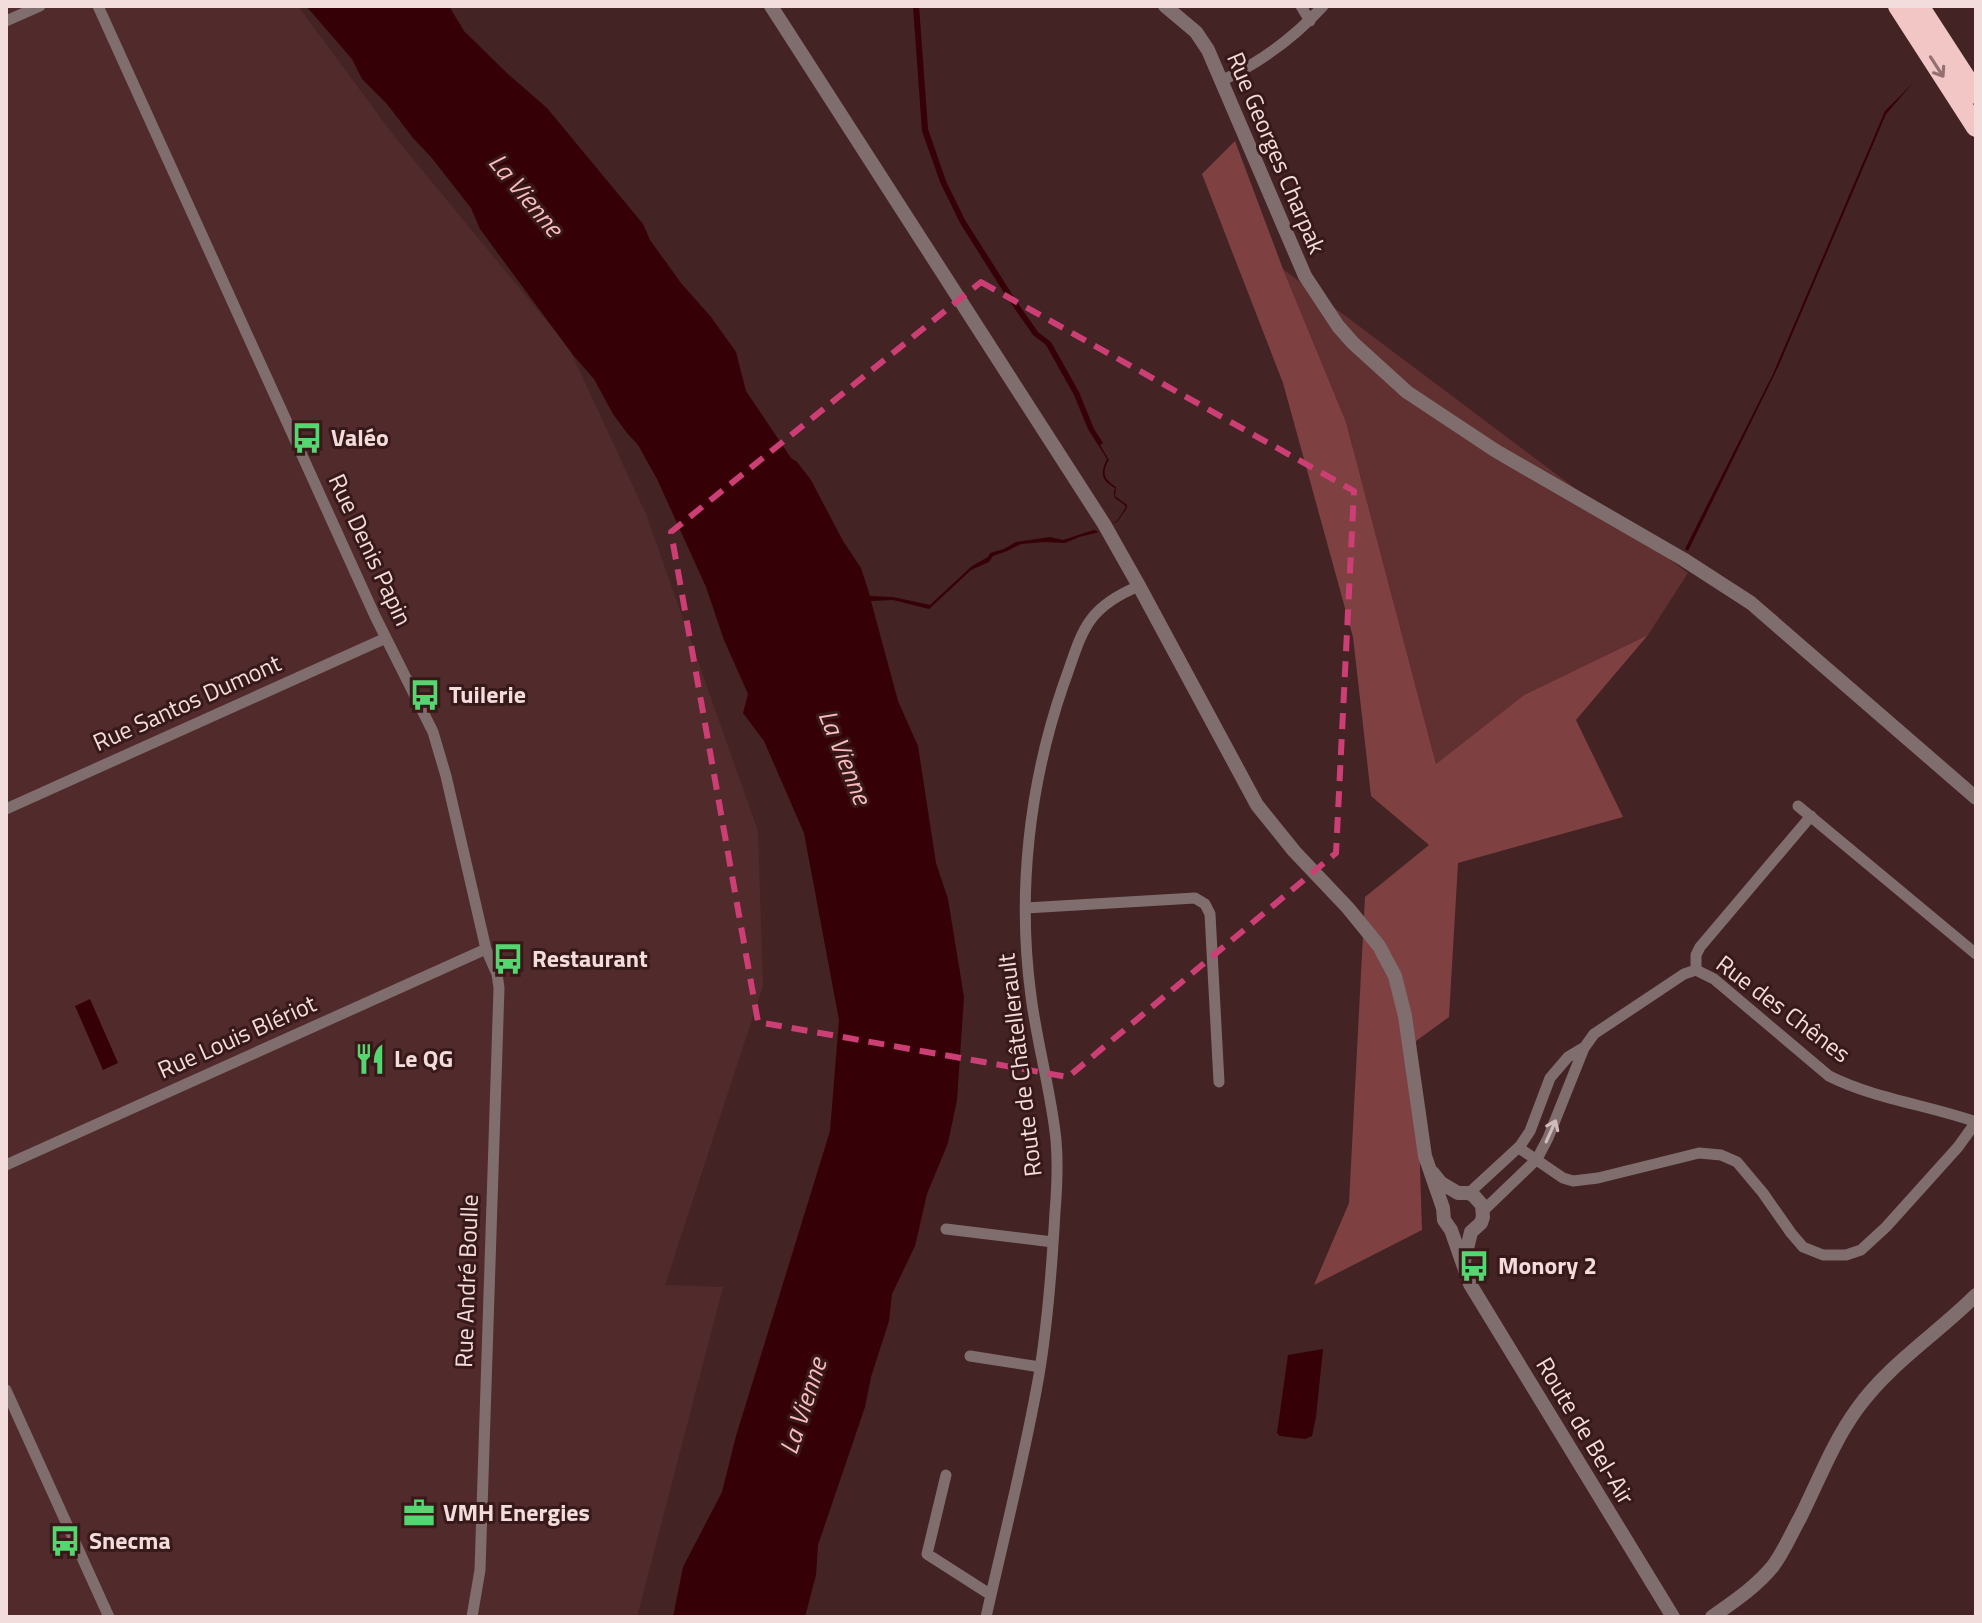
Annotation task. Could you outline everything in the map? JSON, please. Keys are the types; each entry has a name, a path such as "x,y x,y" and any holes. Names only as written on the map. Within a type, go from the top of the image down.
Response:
{"highway":[{"path":"1898,6 1976,127"},
{"path":"1919,6 1976,94"}],"street":[{"path":"6,21 40,6"},
{"name":"Rue Denis Papin","path":"98,6 386,638 433,732 486,949"},
{"path":"771,6 1092,505 1257,805 1294,851 1368,931 1387,959 1405,1016 1423,1144 1444,1220 1451,1230 1471,1232"},
{"name":"Rue Georges Charpak","path":"1165,6 1196,32 1208,50 1305,276 1353,343 1407,392 1496,451 1683,559 1751,603 1976,798"},
{"path":"1301,6 1310,21"},
{"path":"1221,81 1261,60 1295,35 1323,6"},
{"name":"Route de Châtellerault","path":"986,1617 1040,1367 1053,1242 1056,1144 1031,999 1027,956 1029,840 1034,802 1053,716 1081,635 1095,612 1139,586"},
{"name":"Rue Santos Dumont","path":"6,809 386,638"},
{"path":"1798,806 1976,954"},
{"path":"1696,970 1696,955 1700,947 1811,816"},
{"path":"1026,908 1201,900 1210,914 1219,1082"},
{"name":"Rue Louis Blériot","path":"6,1165 486,949"},
{"name":"Rue André Boulle","path":"472,1617 480,1570 499,999 497,974 486,949"},
{"name":"Rue des Chênes","path":"1483,1211 1537,1159 1584,1048 1594,1034 1661,987 1696,970 1714,979 1829,1076 1850,1086 1976,1122"},
{"name":"Rue des Chênes","path":"1464,1193 1519,1148 1530,1131 1550,1078 1568,1057 1584,1048"},
{"path":"1519,1148 1563,1178 1573,1181 1598,1178 1699,1153 1721,1155 1737,1162 1803,1247 1823,1255 1846,1255 1861,1250 1886,1227 1958,1147 1976,1122"},
{"path":"1428,1166 1441,1183 1479,1200 1483,1211 1481,1223 1471,1232 1463,1266"},
{"path":"1443,1208 1448,1199 1464,1193"},
{"path":"946,1229 1053,1242"},
{"name":"Route de Bel-Air","path":"1451,1230 1475,1293 1673,1617"},
{"path":"1712,1617 1752,1587 1785,1548 1840,1438 1869,1393 1887,1373 1976,1295"},
{"path":"970,1356 1040,1367"},
{"path":"6,1390 109,1617"},
{"path":"946,1475 927,1554 991,1595"}],"highlighted area":[{"path":"981,282 1354,491 1336,853 1068,1077 758,1022 671,532"}],"shaded area":[{"path":"6,6 298,6 394,136 569,348 646,514 758,831 763,986 665,1285 723,1287 637,1617 6,1617"},
{"path":"1235,141 1346,422 1436,764 1524,695 1648,635 1576,720 1623,817 1458,863 1449,1017 1416,1041 1422,1230 1314,1285 1349,1203 1365,897 1429,845 1371,796 1353,637 1283,383 1202,174"},
{"path":"1283,269 1688,573 1648,635 1524,695 1436,764 1346,422"}],"water":[{"name":"La Vienne","path":"306,6 449,6 464,31 547,108 643,224 650,240 681,283 736,352 746,391 791,458 811,480 861,568 870,596 893,597 930,605 990,553 1016,542 1050,537 1063,540 1094,530 1099,532 1065,543 1021,544 993,556 989,562 971,570 929,609 893,600 871,601 898,701 918,746 936,863 948,899 964,997 957,1100 948,1143 927,1194 915,1246 892,1294 889,1321 865,1407 818,1545 816,1575 805,1617 673,1617 683,1567 722,1492 736,1436 830,1131 839,1020 804,833 764,741 743,713 748,694 724,640 706,587 657,479 638,445 613,414 594,379 480,229 471,208 387,104 362,79 352,59"},
{"path":"913,6 919,6 928,129 946,181 965,220 1038,332 1051,342 1079,392 1109,460 1105,475 1116,487 1115,496 1127,505 1127,508 1117,522 1111,523 1117,521 1126,507 1115,498 1114,492 1115,488 1104,479 1103,468 1107,459 1088,429 1074,395 1046,345 1033,335 960,223 940,182 922,131"},
{"path":"1913,83 1886,114 1779,365 1688,551 1685,549 1773,374 1885,111"},
{"path":"90,999 118,1063 103,1070 75,1006"},
{"path":"1323,1349 1312,1436 1305,1439 1280,1436 1277,1433 1288,1355"}],"place":[{"name":"Valéo","path":"307,438"},
{"name":"Tuilerie","path":"425,695"},
{"name":"Restaurant","path":"508,959"},
{"name":"Le QG","path":"370,1059"},
{"name":"Monory 2","path":"1474,1266"},
{"name":"VMH Energies","path":"419,1513"},
{"name":"Snecma","path":"65,1541"}]}
